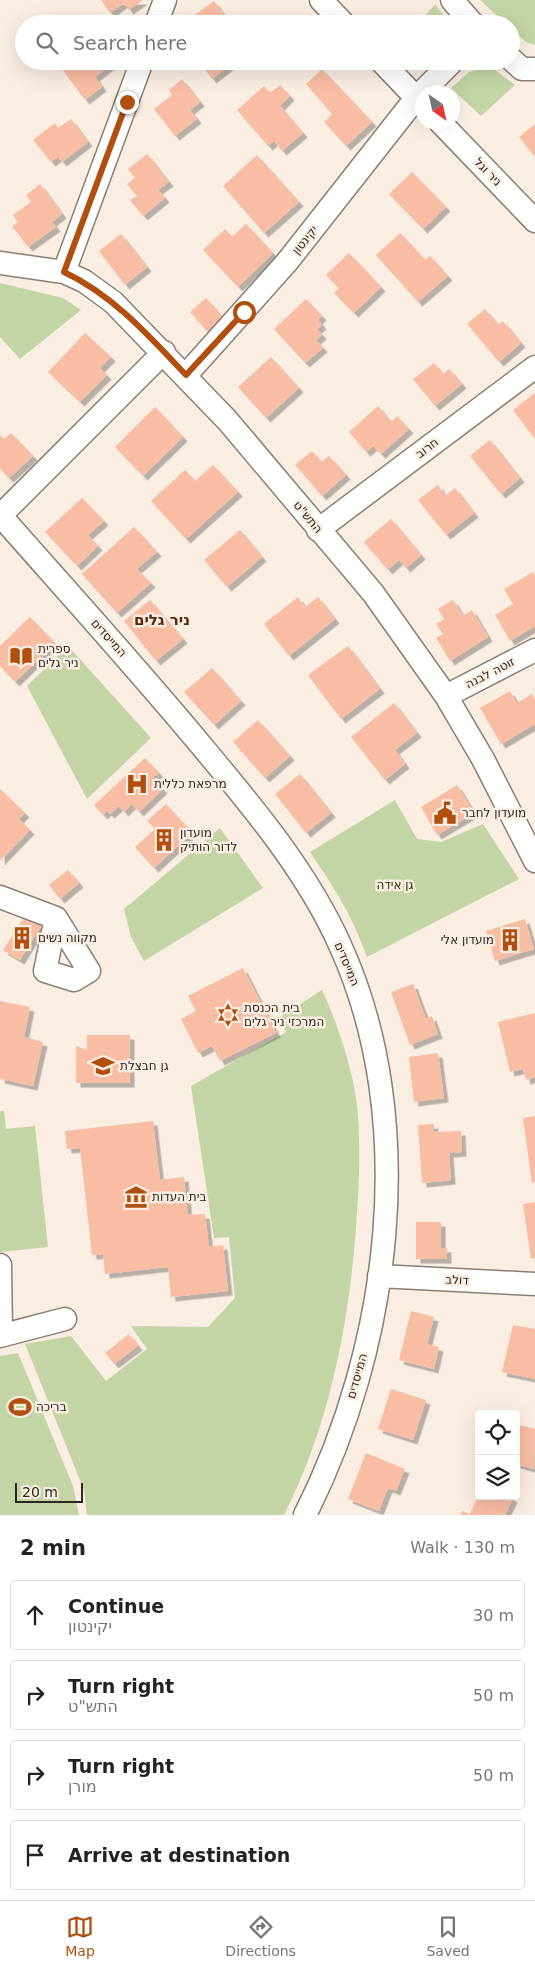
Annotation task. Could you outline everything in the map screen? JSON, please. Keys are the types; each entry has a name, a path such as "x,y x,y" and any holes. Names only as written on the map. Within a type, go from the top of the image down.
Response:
{"street":[{"path":"159,15 165,0"},
{"path":"321,0 335,15"},
{"path":"452,0 465,15"},
{"path":"520,67 522,69 535,69"},
{"path":"64,272 139,70"},
{"path":"389,70 415,97"},
{"name":"יקינטון","path":"433,85 446,70"},
{"name":"יקינטון","path":"186,375 287,262 415,106"},
{"name":"ניר וגל","path":"448,130 535,221"},
{"name":"התש\"ט","path":"0,263 64,272 84,281 113,302 164,352 227,420 373,593 446,696 483,760 535,861"},
{"path":"0,516 164,352"},
{"name":"חרוב","path":"318,530 535,367"},
{"name":"המייסדים","path":"0,516 146,680 246,801 306,883 340,943 362,999 377,1065 385,1129 386,1190 379,1276 375,1308 359,1373 338,1440 305,1515"},
{"name":"זוטה לבנה","path":"446,696 535,650"},
{"path":"0,897 56,918"},
{"path":"0,1266 1,1336 65,1319"},
{"name":"דולב","path":"379,1276 535,1284"}],"green space":[{"path":"480,0 535,0 535,45 526,42 520,37 520,15 496,15"},
{"path":"435,5 443,15 426,15"},
{"path":"495,70 515,85 481,116 460,96 460,85 454,85 469,72"},
{"path":"0,283 63,298 81,310 20,359 0,337"},
{"path":"68,646 151,738 87,799 27,686"},
{"name":"גן אידה","path":"395,800 417,839 441,842 483,824 519,879 367,957 342,903 310,852"},
{"path":"220,828 263,888 144,961 131,937 124,909"},
{"path":"322,990 344,1046 355,1091 359,1135 359,1181 353,1264 342,1338 325,1411 300,1481 284,1515 87,1515 84,1490 25,1344 71,1336 106,1381 147,1349 131,1326 208,1327 235,1298 229,1237 214,1238 191,1086 286,1032 280,1017"},
{"path":"0,1111 4,1111 6,1129 35,1126 48,1247 0,1252"},
{"name":"בריכה","path":"18,1353 73,1486 79,1515 0,1515 0,1356"}],"building":[{"path":"101,0 143,0 129,10 124,3 110,13"},
{"path":"214,1 224,15 195,15"},
{"path":"63,70 104,70 95,77 102,87 85,100"},
{"path":"206,70 224,70 212,79"},
{"path":"323,70 372,122 346,146 324,122 332,114 306,84"},
{"path":"182,79 200,102 190,110 197,119 175,136 154,109 172,95 169,90"},
{"path":"280,85 290,96 280,106 303,133 282,151 274,141 268,146 237,110 264,86 270,93"},
{"path":"71,119 88,142 62,162 58,157 51,162 33,140 55,123 58,128"},
{"path":"535,124 535,157 519,137"},
{"path":"147,154 169,182 158,190 165,198 143,216 130,200 137,196 127,184 135,178 128,169"},
{"path":"257,155 299,202 264,233 223,186"},
{"path":"412,172 446,207 423,229 389,194"},
{"path":"40,184 62,214 52,222 56,227 28,247 12,226 18,222 13,215 31,202 26,195"},
{"path":"246,224 273,253 238,287 203,250 225,229 232,237"},
{"path":"400,233 425,260 430,256 448,276 418,302 376,255"},
{"path":"121,234 147,267 125,285 99,251"},
{"path":"349,253 381,287 354,313 334,293 339,288 326,275"},
{"path":"206,298 223,317 207,331 190,312"},
{"path":"306,299 322,316 318,320 322,325 317,329 322,335 316,340 323,348 305,363 274,329"},
{"path":"485,309 498,325 503,321 521,343 499,362 467,324"},
{"path":"85,333 111,357 100,368 107,375 80,402 48,372"},
{"path":"271,357 299,388 266,418 238,387"},
{"path":"434,363 443,374 449,369 462,384 435,406 413,379"},
{"path":"535,393 535,439 513,410"},
{"path":"378,406 391,422 397,416 409,429 381,454 373,446 366,452 349,432"},
{"path":"155,407 183,437 143,476 115,447"},
{"path":"11,433 33,456 9,478 0,469 0,435 4,439"},
{"path":"490,440 520,478 501,494 470,456"},
{"path":"312,451 321,462 329,456 346,475 322,496 295,465"},
{"path":"213,465 238,492 186,539 151,501 185,470 195,481"},
{"path":"438,485 445,496 455,488 474,513 446,535 418,500"},
{"path":"82,498 104,521 88,535 98,546 77,566 45,532"},
{"path":"391,519 421,555 406,568 399,560 388,570 364,542"},
{"path":"134,527 157,552 137,569 151,583 117,613 82,574"},
{"path":"240,530 262,557 227,587 204,560"},
{"path":"533,572 535,576 535,626 510,641 495,615 513,604 504,589"},
{"path":"298,597 305,607 318,597 335,619 289,656 264,624"},
{"path":"150,600 183,639 156,661 124,621"},
{"path":"453,600 463,616 472,610 488,637 450,661 436,638 443,634 436,624 444,619 438,609"},
{"name":"ספרית ניר גלים","path":"30,617 55,643 15,682 0,666 0,646"},
{"path":"348,646 380,689 341,719 308,675"},
{"path":"212,668 241,701 214,725 184,692"},
{"path":"510,691 517,703 532,694 535,699 535,724 501,744 480,708"},
{"path":"394,703 417,733 395,750 405,764 385,780 351,737"},
{"path":"258,720 290,756 265,778 233,742"},
{"name":"מרפאת כללית","path":"145,758 159,773 152,778 163,789 139,812 132,804 124,812 119,806 110,814 107,811 103,815 94,805"},
{"path":"300,774 331,813 306,833 275,794"},
{"path":"457,785 474,813 437,835 421,807"},
{"path":"0,789 25,813 19,819 30,830 0,861"},
{"name":"מועדון לדור הותיק","path":"166,804 192,833 154,868 135,847 155,829 147,821"},
{"name":"מקווה נשים","path":"68,870 79,883 60,899 49,885"},
{"name":"מקווה נשים","path":"25,916 41,926 20,960 3,950"},
{"name":"מועדון אלי","path":"525,919 534,949 495,961 486,931"},
{"name":"בית הכנסת המרכזי ניר גלים","path":"243,968 276,1033 220,1061 212,1046 198,1053 181,1019 196,1011 188,996"},
{"path":"413,984 426,1019 432,1016 438,1034 410,1045 391,992"},
{"path":"0,1001 30,1007 24,1037 43,1042 33,1086 0,1079"},
{"path":"535,1013 535,1077 526,1080 523,1069 510,1072 498,1022"},
{"name":"גן חבצלת","path":"87,1035 130,1035 130,1083 76,1083 76,1046 87,1050"},
{"path":"438,1053 444,1098 414,1102 409,1057"},
{"path":"535,1116 535,1182 532,1183 523,1118"},
{"name":"בית העדות","path":"153,1121 160,1180 184,1177 188,1215 205,1214 209,1247 223,1245 228,1291 171,1297 168,1267 105,1274 103,1254 92,1255 80,1148 67,1149 65,1131"},
{"path":"434,1124 434,1132 461,1131 462,1152 449,1153 451,1180 422,1183 418,1125"},
{"path":"535,1202 535,1258 531,1259 523,1204"},
{"path":"416,1222 441,1222 441,1248 447,1248 447,1259 416,1259"},
{"path":"411,1311 434,1317 427,1344 439,1347 434,1369 399,1360"},
{"path":"513,1325 535,1329 535,1379 502,1372"},
{"path":"129,1334 138,1346 114,1364 105,1353"},
{"path":"391,1389 426,1400 413,1440 378,1429"},
{"path":"520,1425 535,1429 534,1469 520,1465"},
{"path":"366,1453 405,1469 396,1491 388,1488 379,1511 348,1499"},
{"path":"476,1500 512,1500 505,1515 460,1515 462,1511 470,1514"}],"place":[{"name":"ספרית ניר גלים","path":"21,656"},
{"name":"מרפאת כללית","path":"137,784"},
{"name":"מועדון לחבר","path":"445,813"},
{"name":"מועדון לדור הותיק","path":"164,840"},
{"name":"מקווה נשים","path":"22,938"},
{"name":"מועדון אלי","path":"510,940"},
{"name":"בית הכנסת המרכזי ניר גלים","path":"228,1015"},
{"name":"גן חבצלת","path":"103,1066"},
{"name":"בית העדות","path":"136,1197"},
{"name":"בריכה","path":"20,1407"}],"district":[{"name":"ניר גלים","path":"162,620"}],"route":[{"path":"127,102 64,272 84,281 113,302 186,375 244,312"}]}
